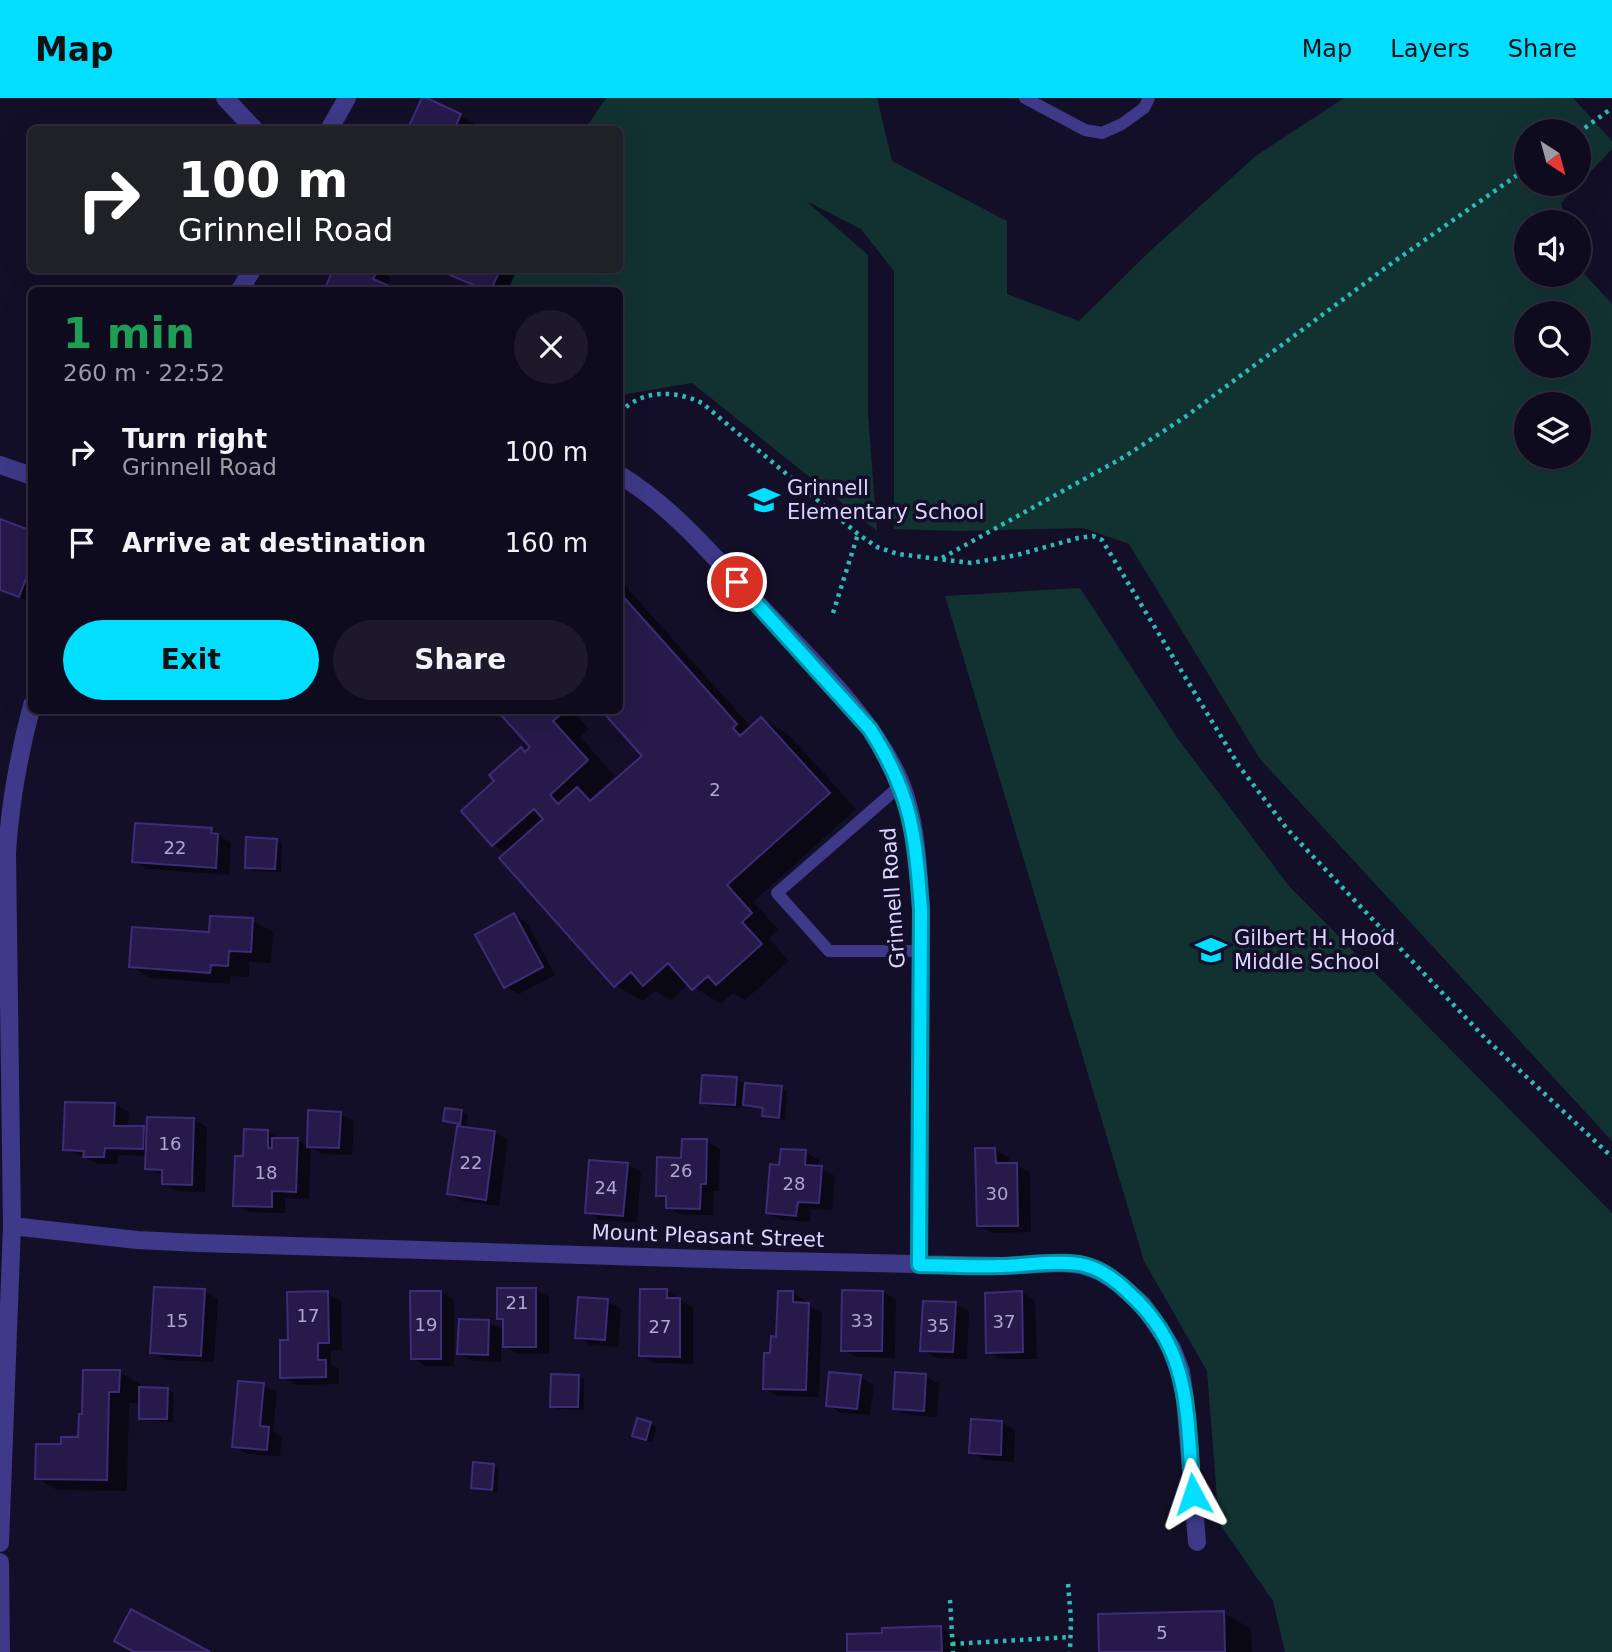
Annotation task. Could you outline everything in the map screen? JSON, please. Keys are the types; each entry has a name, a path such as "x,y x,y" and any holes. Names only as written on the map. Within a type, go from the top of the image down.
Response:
{"street":[{"path":"225,98 251,126"},
{"path":"331,126 347,98"},
{"path":"0,465 28,475"},
{"name":"Grinnell Road","path":"623,477 671,513 806,655 870,729 887,755 901,785 911,816 917,856 921,951 919,1265"},
{"path":"0,1543 12,1227 5,1144 11,1019 5,805 30,714"},
{"name":"Mount Pleasant Street","path":"12,1227 137,1240 198,1243 919,1265 1082,1265 1101,1272 1143,1305 1172,1348 1181,1371 1185,1399 1196,1542"},
{"path":"0,1562 1,1652"}],"lane":[{"path":"1025,98 1085,130 1102,133 1122,124 1144,108 1149,98"},
{"path":"901,785 777,893 828,951 921,951"}],"path":[{"path":"1591,123 1612,108"},
{"path":"940,558 1144,444 1514,177"},
{"path":"623,411 642,398 668,393 686,395 702,403 858,534 877,547 898,554 971,563 1078,538 1093,536 1101,540 1240,766 1287,830 1485,1038 1612,1157"},
{"path":"833,613 858,534"},
{"path":"1068,1584 1070,1652"},
{"path":"950,1600 953,1652"},
{"path":"952,1644 1070,1637"}],"green space":[{"path":"606,98 877,98 892,161 1007,221 1007,294 1079,321 1149,252 1257,155 1344,98 1573,98 1612,141 1612,149 1591,171 1591,119 1514,119 1514,196 1568,196 1561,203 1563,210 1514,210 1514,287 1591,287 1591,281 1612,304 1612,1141 1260,759 1129,544 1083,528 958,531 894,529 894,271 861,229 806,201 868,255 868,415 877,531 692,383 623,394 623,287 509,287 516,273 623,273 623,126 587,126"},
{"path":"1080,588 1178,739 1289,886 1612,1213 1612,1652 1285,1652 1273,1601 1219,1523 1207,1371 1144,1261 945,596"}],"building":[{"path":"422,98 461,114 456,126 409,126"},
{"path":"332,273 376,273 373,279 391,287 325,287"},
{"path":"499,273 492,287 478,287 450,275"},
{"path":"0,519 28,530 28,573 19,597 0,590"},
{"path":"623,596 737,724 733,728 740,736 761,717 830,793 727,885 752,913 742,922 762,944 716,985 708,976 692,990 668,963 643,986 631,972 614,987 499,858 543,819 534,809 492,846 461,811 494,781 489,775 521,747 525,752 530,747 500,714 562,714 553,721 588,760 550,795 558,804 577,787 590,801 642,756 605,714 623,714"},
{"path":"135,823 212,828 211,833 218,834 216,868 132,862"},
{"path":"246,837 277,839 275,869 245,868"},
{"path":"514,913 543,967 504,988 475,935"},
{"path":"210,916 253,918 251,952 229,951 228,966 211,965 210,973 129,967 132,927 209,932"},
{"path":"702,1075 737,1077 735,1105 700,1103"},
{"path":"745,1083 782,1086 779,1118 762,1116 763,1108 743,1105"},
{"path":"65,1102 115,1103 114,1126 144,1126 143,1149 105,1148 104,1157 83,1157 84,1151 63,1150"},
{"path":"445,1108 462,1110 460,1124 443,1121"},
{"path":"308,1110 341,1112 339,1148 307,1147"},
{"path":"147,1117 194,1118 192,1185 162,1184 162,1170 145,1169"},
{"path":"457,1126 495,1131 486,1200 447,1194"},
{"path":"244,1129 268,1130 268,1148 272,1148 272,1138 298,1138 296,1192 272,1191 272,1207 233,1206 235,1156 243,1156"},
{"path":"682,1139 707,1139 706,1184 701,1184 700,1209 666,1208 666,1196 656,1196 657,1157 681,1158"},
{"path":"975,1148 995,1148 996,1163 1017,1163 1018,1226 977,1226"},
{"path":"781,1149 806,1150 805,1165 822,1166 819,1203 798,1202 796,1216 766,1213 770,1164 779,1165"},
{"path":"589,1160 628,1163 623,1216 585,1213"},
{"path":"154,1287 205,1289 201,1356 150,1353"},
{"path":"497,1288 536,1288 536,1347 503,1347 503,1319 497,1319"},
{"path":"640,1289 667,1289 667,1298 680,1298 680,1357 639,1356"},
{"path":"842,1290 883,1291 882,1351 841,1351"},
{"path":"328,1291 329,1343 318,1343 318,1360 326,1360 326,1377 280,1378 280,1340 288,1340 287,1292"},
{"path":"410,1291 441,1291 441,1359 411,1359"},
{"path":"778,1291 793,1291 793,1302 809,1303 806,1390 763,1389 764,1353 770,1353 771,1336 776,1337"},
{"path":"1022,1291 1023,1352 986,1353 985,1293"},
{"path":"578,1297 608,1299 605,1340 575,1338"},
{"path":"923,1301 956,1302 953,1352 920,1351"},
{"path":"459,1319 489,1320 488,1355 457,1354"},
{"path":"83,1370 120,1370 119,1392 109,1392 107,1480 35,1479 36,1444 61,1444 61,1437 78,1437 79,1414 82,1414"},
{"path":"829,1372 861,1375 857,1409 826,1406"},
{"path":"895,1372 926,1374 924,1411 893,1409"},
{"path":"551,1374 579,1375 578,1407 550,1407"},
{"path":"238,1381 264,1383 260,1426 269,1427 267,1450 232,1447"},
{"path":"139,1387 168,1388 167,1419 139,1419"},
{"path":"637,1418 651,1422 646,1440 632,1436"},
{"path":"971,1419 1002,1421 1001,1455 969,1453"},
{"path":"473,1462 494,1464 492,1490 471,1488"},
{"path":"131,1609 210,1652 134,1652 114,1641"},
{"path":"1224,1611 1225,1652 1099,1652 1098,1614"},
{"path":"941,1626 942,1652 847,1652 847,1634 882,1633 882,1628"}],"place":[{"name":"Grinnell Elementary School","path":"764,500"},
{"name":"Gilbert H. Hood Middle School","path":"1211,950"}],"route":[{"path":"737,582 806,655 870,729 887,755 911,816 921,909 919,1265 1082,1265 1101,1272 1122,1286 1143,1305 1158,1325 1172,1348 1181,1371 1193,1494"}]}
